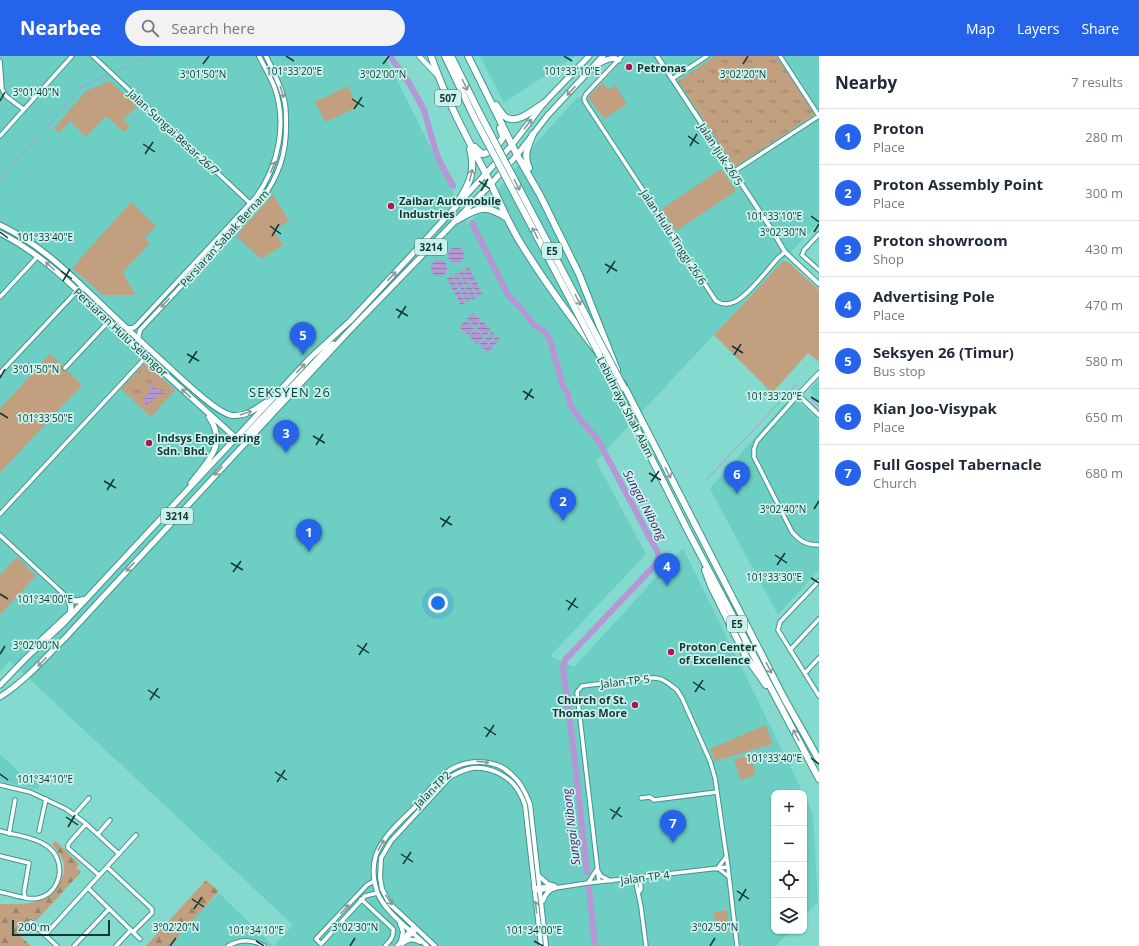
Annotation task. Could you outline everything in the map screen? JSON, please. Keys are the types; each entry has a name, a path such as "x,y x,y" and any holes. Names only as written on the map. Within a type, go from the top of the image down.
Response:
{"highway":[{"name":"507","path":"431,56 462,130 520,242 579,328 599,354"},
{"name":"Lebuhraya Shah Alam","path":"445,56 624,388 784,698 819,760"},
{"name":"Lebuhraya Shah Alam","path":"451,56 477,115 689,533 819,779"},
{"path":"468,56 517,155 540,195 580,274 624,388"},
{"path":"487,93 504,116 509,118 516,119 544,103"},
{"path":"462,130 482,154 486,154 502,141 503,134 488,102 487,93"},
{"path":"533,134 526,150 525,161 540,195"},
{"path":"455,207 470,181 473,170 473,160 468,139"},
{"path":"457,220 480,209 493,210 507,218"}],"main road":[{"path":"419,56 438,75"},
{"path":"544,103 589,56"},
{"path":"533,134 556,106 603,56"},
{"path":"593,67 612,58 621,58"},
{"name":"3214","path":"0,685 26,658 62,626 310,358 350,321 512,145 544,103"},
{"name":"3214","path":"0,697 11,690 36,668 350,330 491,184 517,155 533,134"},
{"name":"Persiaran Hulu Selangor","path":"0,225 26,239 50,256 185,382 217,408 229,414 245,414 272,399"},
{"name":"Persiaran Hulu Selangor","path":"0,233 23,245 38,256 236,438"},
{"path":"236,438 245,436 326,350 350,330"},
{"path":"178,502 214,451 218,441 217,432 205,410"},
{"path":"68,598 76,600 88,598"},
{"path":"26,658 44,637 70,613 71,606 68,598"}],"street":[{"path":"0,136 72,56"},
{"name":"Jalan Sungai Besar 26/7","path":"93,56 254,207"},
{"name":"Persiaran Sabak Bernam","path":"127,328 133,328 136,326 250,203 265,184 276,161 279,139 280,108 274,86 259,56"},
{"name":"Persiaran Sabak Bernam","path":"138,339 138,333 140,330 254,207 274,180 280,166 286,140 286,111 285,100 278,79 266,56"},
{"name":"Jalan Ijuk 26/5","path":"657,56 785,252 819,284"},
{"path":"672,79 707,56"},
{"path":"733,172 819,116 780,56"},
{"name":"Jalan Hulu Tinggi 26/6","path":"621,58 586,94 584,98 585,102 716,301 719,303 730,304 740,299 785,252"},
{"path":"0,61 2,89 6,96 23,109"},
{"path":"279,139 286,140"},
{"path":"819,234 804,250 803,256 819,270"},
{"path":"0,296 38,256"},
{"path":"0,373 77,291"},
{"path":"65,368 109,321"},
{"path":"0,514 147,356"},
{"path":"819,373 757,441 754,449 754,457 792,532 801,542 819,546"},
{"path":"798,395 819,414"},
{"path":"0,535 68,598"},
{"path":"819,581 780,622 778,630 819,696"},
{"path":"790,650 819,619"},
{"path":"805,673 819,658"},
{"name":"Jalan TP 5","path":"599,882 577,692 582,686 647,678 661,679 673,686 686,706 710,761 715,778 727,856 737,946"},
{"name":"Jalan TP2","path":"426,945 399,921 380,900 374,881 374,864 376,856 386,837 446,773 468,762 488,762 506,769 520,783 530,804 546,946"},
{"name":"Jalan TP2","path":"435,946 389,902 382,889 380,877 381,858 391,841 450,777 475,767 487,768 510,779 521,794 524,805 541,946"},
{"path":"0,785 30,792 75,814 119,854"},
{"path":"641,798 650,797 654,800 717,792"},
{"path":"75,814 90,798"},
{"path":"40,832 46,799"},
{"path":"9,834 15,800"},
{"path":"98,834 110,820"},
{"path":"86,824 68,844 68,848 99,875"},
{"path":"0,831 46,845 54,852 60,864 60,874 58,880 51,890 40,898 30,900 25,897 0,892"},
{"path":"45,934 136,835"},
{"path":"0,856 29,863 30,866 24,892 25,897"},
{"path":"727,856 718,868 729,877"},
{"path":"107,867 152,909 152,913 116,946"},
{"name":"Jalan TP 4","path":"535,889 728,867"},
{"path":"588,883 597,870 602,876 611,881"},
{"path":"539,876 542,880 555,887"},
{"path":"638,884 648,877"},
{"path":"637,878 637,889 639,892 646,946"},
{"path":"627,879 638,884"},
{"path":"374,881 367,885 316,938 323,945 362,900 369,895 377,893"},
{"path":"542,904 545,894 555,887"},
{"path":"88,888 140,939"},
{"path":"358,895 393,929 392,938 385,946"},
{"path":"74,946 110,909"},
{"path":"399,921 403,932 400,944"},
{"path":"30,922 57,946"},
{"path":"400,944 415,927"},
{"path":"400,944 413,939 426,945"},
{"path":"228,946 235,942 247,940 264,946"}],"shaded area":[{"path":"0,56 385,56 469,225 535,144 578,97 588,97 627,56 819,56 819,222 596,461 646,554 550,656 574,667 683,548 802,790 771,790 771,934 787,934 776,946 274,946 293,925 10,661 0,671"},
{"path":"480,56 575,56 504,103"},
{"path":"456,247 462,249 464,255 462,261 456,263 450,261 448,255 450,249"},
{"path":"439,260 445,262 447,268 445,274 439,276 433,274 431,268 433,262"},
{"path":"469,267 475,280 470,283 464,270"},
{"path":"463,270 469,283 465,285 458,272"},
{"path":"457,273 464,286 459,288 453,275"},
{"path":"452,276 458,289 453,291 447,278"},
{"path":"476,281 482,294 478,297 471,284"},
{"path":"470,284 476,297 472,300 465,286"},
{"path":"464,287 471,300 466,302 460,289"},
{"path":"459,290 465,303 461,305 454,292"},
{"path":"473,313 481,320 475,327 467,319"},
{"path":"465,320 474,328 468,335 459,327"},
{"path":"482,321 491,330 485,336 476,328"},
{"path":"475,329 484,337 477,344 469,336"},
{"path":"492,332 495,335 483,349 479,345"},
{"path":"496,336 500,339 487,353 484,350"},
{"path":"819,380 819,401 812,394 811,388"},
{"path":"150,383 160,391 166,391 166,393 159,395 147,405 143,402 143,399 152,389 149,384"},
{"path":"792,395 819,421 819,570 778,615 710,489"},
{"path":"0,754 21,774 30,776 39,784 38,789 0,781"},
{"path":"807,802 813,814 818,902 807,914"},
{"path":"219,893 273,946 168,946"}],"green space":[{"path":"715,56 776,56 815,114 735,167 678,81"},
{"path":"110,81 137,106 123,120 130,126 124,132 106,116 86,137 70,121 59,133 54,128 86,91"},
{"path":"603,82 608,90 615,85 627,104 604,119 588,97"},
{"path":"348,86 358,107 325,122 315,102"},
{"path":"721,169 736,191 676,231 662,209"},
{"path":"273,194 289,221 274,230 283,245 261,259 236,236"},
{"path":"131,202 156,226 145,238 150,243 123,272 135,295 103,295 72,268"},
{"path":"783,261 787,261 819,290 819,362 808,353 774,391 769,390 714,335"},
{"path":"50,354 82,385 0,473 0,409"},
{"path":"145,363 175,390 151,417 121,389"},
{"path":"17,557 36,576 0,615 0,575"},
{"path":"765,725 773,744 715,761 710,749"},
{"path":"750,755 756,775 740,780 734,759"},
{"path":"56,841 79,864 76,868 81,872 36,921 31,918 18,934 31,946 0,946 0,904 22,904 39,901 44,899 57,888 64,871 64,865 62,858 52,844"},
{"path":"206,880 219,891 170,946 146,946"},
{"path":"727,910 729,929 717,931 714,912"}],"waterway":[{"path":"117,71 149,56"},
{"name":"Sungai Nibong","path":"390,56 409,83 424,110 435,149 453,186"},
{"path":"0,179 82,87 107,75"},
{"name":"Sungai Nibong","path":"472,223 508,295 520,307 534,325 545,332 550,340 563,386 568,394 570,405 598,440 659,555 656,564 565,660 563,669 587,872"},
{"path":"706,480 796,385"},
{"path":"811,399 819,407"},
{"path":"589,888 595,946"}],"place":[{"name":"Petronas","path":"629,67"},
{"name":"Zaibar Automobile Industries","path":"391,206"},
{"name":"Seksyen 26 (Timur)","path":"303,355"},
{"name":"Indsys Engineering Sdn. Bhd.","path":"149,443"},
{"name":"Proton showroom","path":"286,453"},
{"name":"Kian Joo-Visypak","path":"737,494"},
{"name":"Proton Assembly Point","path":"563,521"},
{"name":"Proton","path":"309,552"},
{"name":"Advertising Pole","path":"667,586"},
{"name":"Proton Center of Excellence","path":"671,652"},
{"name":"Church of St. Thomas More","path":"635,705"},
{"name":"Full Gospel Tabernacle","path":"673,843"}],"district":[{"name":"SEKSYEN 26","path":"290,392"}]}
